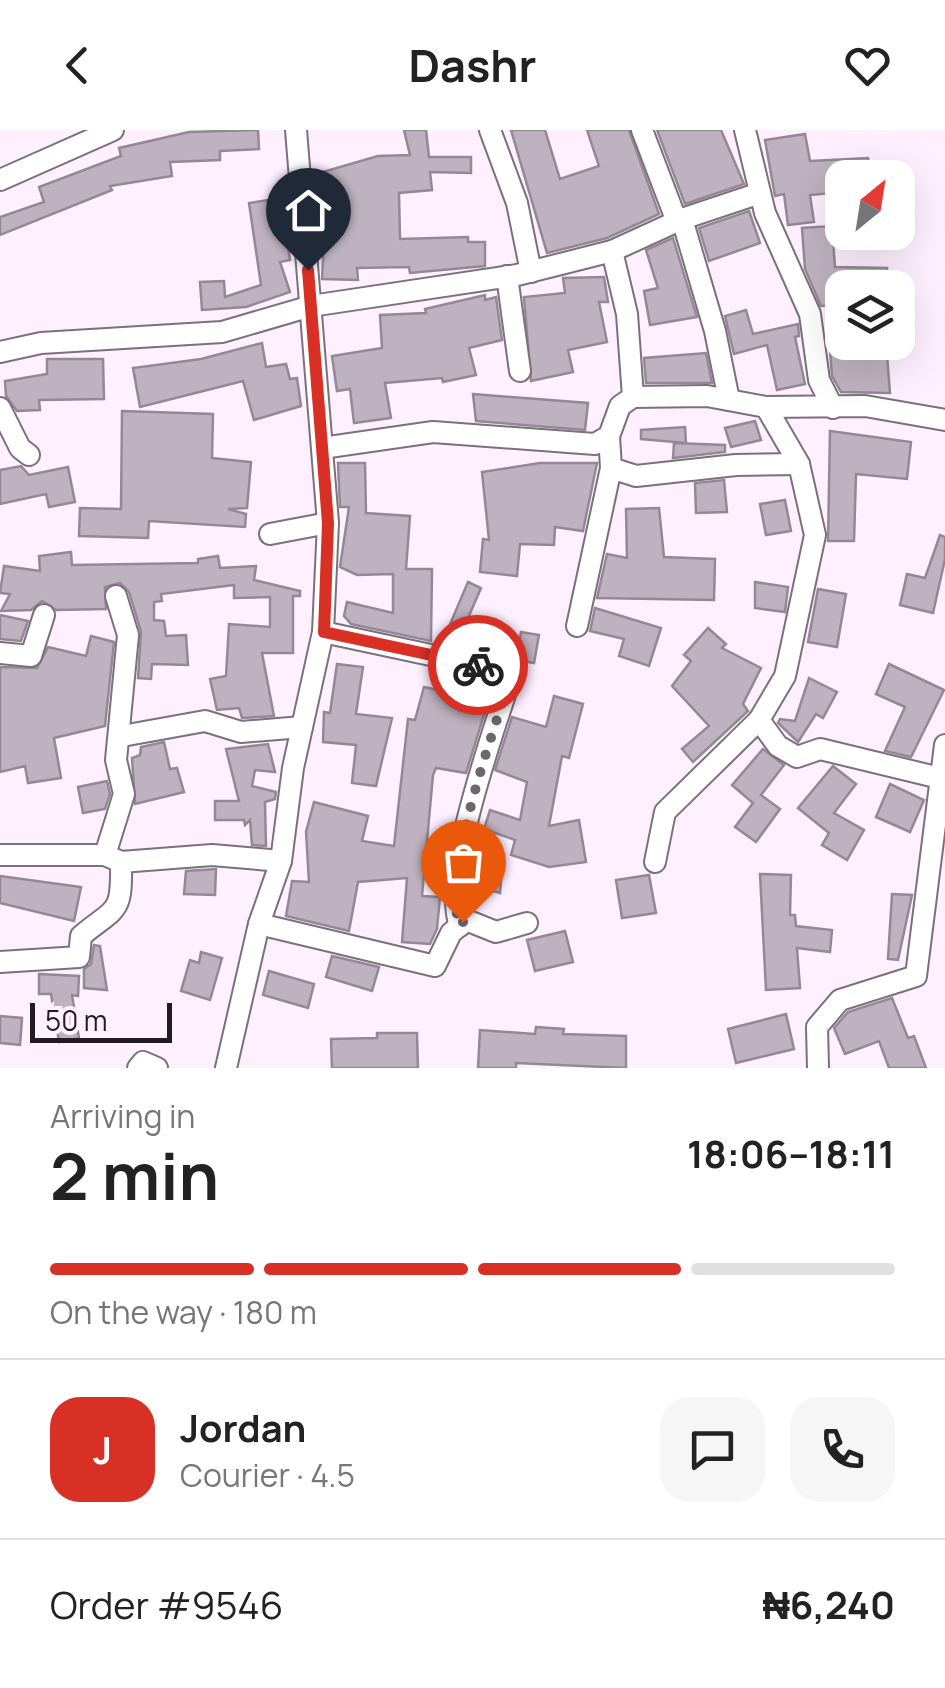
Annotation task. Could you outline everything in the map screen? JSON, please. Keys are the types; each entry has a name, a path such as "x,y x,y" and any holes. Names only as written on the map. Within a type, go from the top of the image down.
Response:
{"street":[{"path":"0,180 113,130"},
{"path":"226,1068 259,924 281,861 302,727 324,632 328,523 296,130"},
{"path":"490,130 517,203 531,272"},
{"path":"642,130 679,221 715,331 728,400"},
{"path":"744,130 760,193 810,314 819,380 834,408"},
{"path":"0,352 41,343 222,332 311,306 531,272 612,252 679,221 760,193"},
{"path":"612,252 628,314 633,397"},
{"path":"507,276 520,371"},
{"path":"806,406 819,380"},
{"path":"576,626 611,468 609,436 620,406 633,397 728,400 766,406 865,406 945,420"},
{"path":"655,862 665,812 758,720 785,676 815,535 799,464 766,406"},
{"path":"0,408 20,448 29,455"},
{"path":"322,448 433,432 595,444 609,436"},
{"path":"611,468 636,476 736,465 799,464"},
{"path":"270,534 328,523"},
{"path":"116,596 128,635 122,736"},
{"path":"0,652 31,656 44,616"},
{"path":"324,632 503,671 510,679 470,811 456,902 460,926"},
{"path":"758,720 778,746 797,757 820,749 940,778"},
{"path":"0,962 79,957 81,936 106,923 122,897 113,858 124,794 116,760 117,740 122,736 205,721 240,732 302,727"},
{"path":"818,1068 816,1027 840,1000 916,976 945,745"},
{"path":"0,855 212,855 281,861"},
{"path":"259,924 436,966 466,920 496,932 527,922"},
{"path":"138,1068 142,1062 157,1068"}],"building":[{"path":"258,130 259,149 220,151 220,160 170,162 172,176 110,186 112,190 0,235 0,217 44,202 39,187 121,156 119,148 189,132"},
{"path":"404,130 426,130 429,157 471,157 471,173 430,172 432,190 399,193 400,239 468,237 468,242 485,242 485,266 410,273 409,267 357,268 358,280 322,279 324,239 320,239 320,210 330,211 319,173 378,156 410,155"},
{"path":"511,130 545,130 560,179 599,166 587,130 629,130 659,214 607,238 547,253"},
{"path":"657,130 721,130 744,184 685,204"},
{"path":"805,134 810,161 825,160 825,194 810,195 814,222 788,225 784,194 775,196 765,140"},
{"path":"281,198 290,260 280,262 290,292 246,307 202,310 200,282 224,281 225,297 261,285 249,203"},
{"path":"749,211 760,243 709,261 699,228"},
{"path":"825,226 825,250 834,250 835,267 887,270 825,270 825,306 821,306 805,269 802,228"},
{"path":"673,238 697,317 650,325 644,291 658,288 646,250"},
{"path":"604,277 608,302 599,302 607,342 568,350 573,372 531,381 524,297 565,293 563,278"},
{"path":"485,295 485,300 496,297 502,340 469,348 476,375 443,382 442,378 385,383 391,418 354,423 350,389 337,391 332,356 382,348 380,315 426,313 425,309"},
{"path":"746,310 753,334 798,324 799,336 795,337 805,384 777,390 767,345 734,354 725,316"},
{"path":"262,343 266,367 286,364 290,379 297,378 301,406 254,420 243,381 140,407 133,368 201,359"},
{"path":"706,353 712,383 646,383 644,358"},
{"path":"47,359 103,359 104,399 39,400 40,410 17,411 6,396 5,381 47,374"},
{"path":"831,360 887,360 890,393 841,392 832,376"},
{"path":"473,394 588,403 585,430 476,421"},
{"path":"122,411 213,414 212,458 251,462 247,508 228,509 246,514 245,527 149,521 148,538 79,536 80,508 121,509"},
{"path":"755,421 761,440 731,447 725,428"},
{"path":"685,427 686,443 641,439 641,430"},
{"path":"830,431 911,442 907,479 856,474 854,541 828,541"},
{"path":"674,443 725,445 725,452 673,458"},
{"path":"338,463 365,463 366,513 410,516 406,569 432,569 431,641 351,624 344,616 347,602 393,613 393,574 357,575 340,567 349,507 340,507"},
{"path":"540,463 597,463 583,531 555,527 554,545 520,544 517,576 480,572 483,539 489,540 482,472"},
{"path":"21,466 29,475 68,467 75,502 49,507 46,494 0,504 0,470"},
{"path":"724,480 727,512 696,513 695,483"},
{"path":"785,500 791,531 766,535 760,504"},
{"path":"659,508 664,557 715,559 714,600 597,598 607,554 627,558 626,509"},
{"path":"940,535 945,537 945,559 933,613 900,605 907,574 925,578"},
{"path":"71,552 72,565 198,563 198,559 218,556 220,568 256,566 254,580 300,591 300,596 293,596 293,653 262,653 274,716 242,718 239,708 217,710 210,679 226,676 229,624 270,627 270,597 234,598 234,585 161,594 162,601 154,602 154,620 164,621 166,636 186,635 188,665 152,664 151,679 138,678 141,632 129,592 120,583 105,587 106,609 56,610 42,601 31,610 1,611 10,594 0,593 4,566 40,571 39,556"},
{"path":"468,582 481,588 465,625 478,628 475,650 442,643"},
{"path":"755,582 788,587 785,612 755,608"},
{"path":"818,589 846,594 837,647 808,642"},
{"path":"595,608 661,628 649,666 619,656 624,639 590,631"},
{"path":"0,615 28,621 21,641 0,639"},
{"path":"708,628 726,644 722,648 761,668 743,704 748,711 693,762 682,749 709,726 672,686 691,661 684,655"},
{"path":"521,632 539,635 534,663 516,660"},
{"path":"91,636 114,642 105,726 54,738 61,778 28,783 25,766 0,772 0,667 37,668 48,647 86,656"},
{"path":"337,664 363,667 356,714 392,718 376,786 352,783 356,745 323,742 324,712 330,713"},
{"path":"889,664 944,690 911,757 885,751 905,707 876,694"},
{"path":"809,678 837,692 823,718 816,714 798,742 778,723 780,719 795,721"},
{"path":"424,687 472,697 474,688 491,692 466,773 436,768 433,775 422,896 440,897 437,929 430,944 402,942 407,878 358,882 349,931 286,916 292,881 309,882 306,832 314,802 368,816 362,841 394,846 408,719 415,720"},
{"path":"554,696 583,704 569,758 562,756 549,826 579,820 586,862 549,867 511,855 515,840 484,829 490,810 520,820 527,782 495,770 512,717 546,727"},
{"path":"164,742 170,769 177,768 184,792 135,804 132,758 140,755 141,747"},
{"path":"268,744 275,772 255,770 252,786 276,792 275,799 265,802 266,846 252,845 250,820 245,825 244,820 215,820 215,801 239,801 226,749"},
{"path":"763,749 784,765 761,795 780,809 756,842 735,827 753,803 732,785"},
{"path":"833,766 856,784 834,813 864,830 847,860 822,845 829,833 798,808"},
{"path":"107,781 110,794 105,809 83,813 78,787"},
{"path":"890,784 924,800 910,832 876,817"},
{"path":"480,864 502,869 500,893 477,886"},
{"path":"216,869 215,895 184,894 186,871"},
{"path":"760,874 791,875 790,915 795,915 796,926 832,930 830,952 797,948 800,988 766,990"},
{"path":"649,875 656,913 622,918 616,880"},
{"path":"0,876 81,887 74,921 0,903"},
{"path":"892,894 912,895 898,960 888,959"},
{"path":"565,931 573,962 535,971 527,940"},
{"path":"94,945 100,946 107,990 84,988 84,969 91,964"},
{"path":"201,952 222,958 210,1000 181,991 190,960 199,963"},
{"path":"332,956 379,967 372,991 326,977"},
{"path":"269,971 314,984 308,1008 263,995"},
{"path":"39,974 79,976 78,996 72,995 79,1038 59,1042 51,994 39,994"},
{"path":"892,998 908,1038 914,1036 926,1068 889,1068 879,1041 845,1054 834,1028 848,1012"},
{"path":"786,1014 794,1049 736,1063 728,1029"},
{"path":"0,1016 22,1018 20,1045 0,1043"},
{"path":"536,1027 564,1029 563,1034 626,1036 626,1068 516,1063 516,1068 478,1068 480,1030 535,1034"},
{"path":"377,1033 417,1033 418,1068 332,1068 331,1039 377,1038"}],"way so far":[{"path":"463,922 460,926 455,914 470,811 510,679 503,671 478,665"}],"route":[{"path":"308,270 328,523 324,632 478,665"}]}
